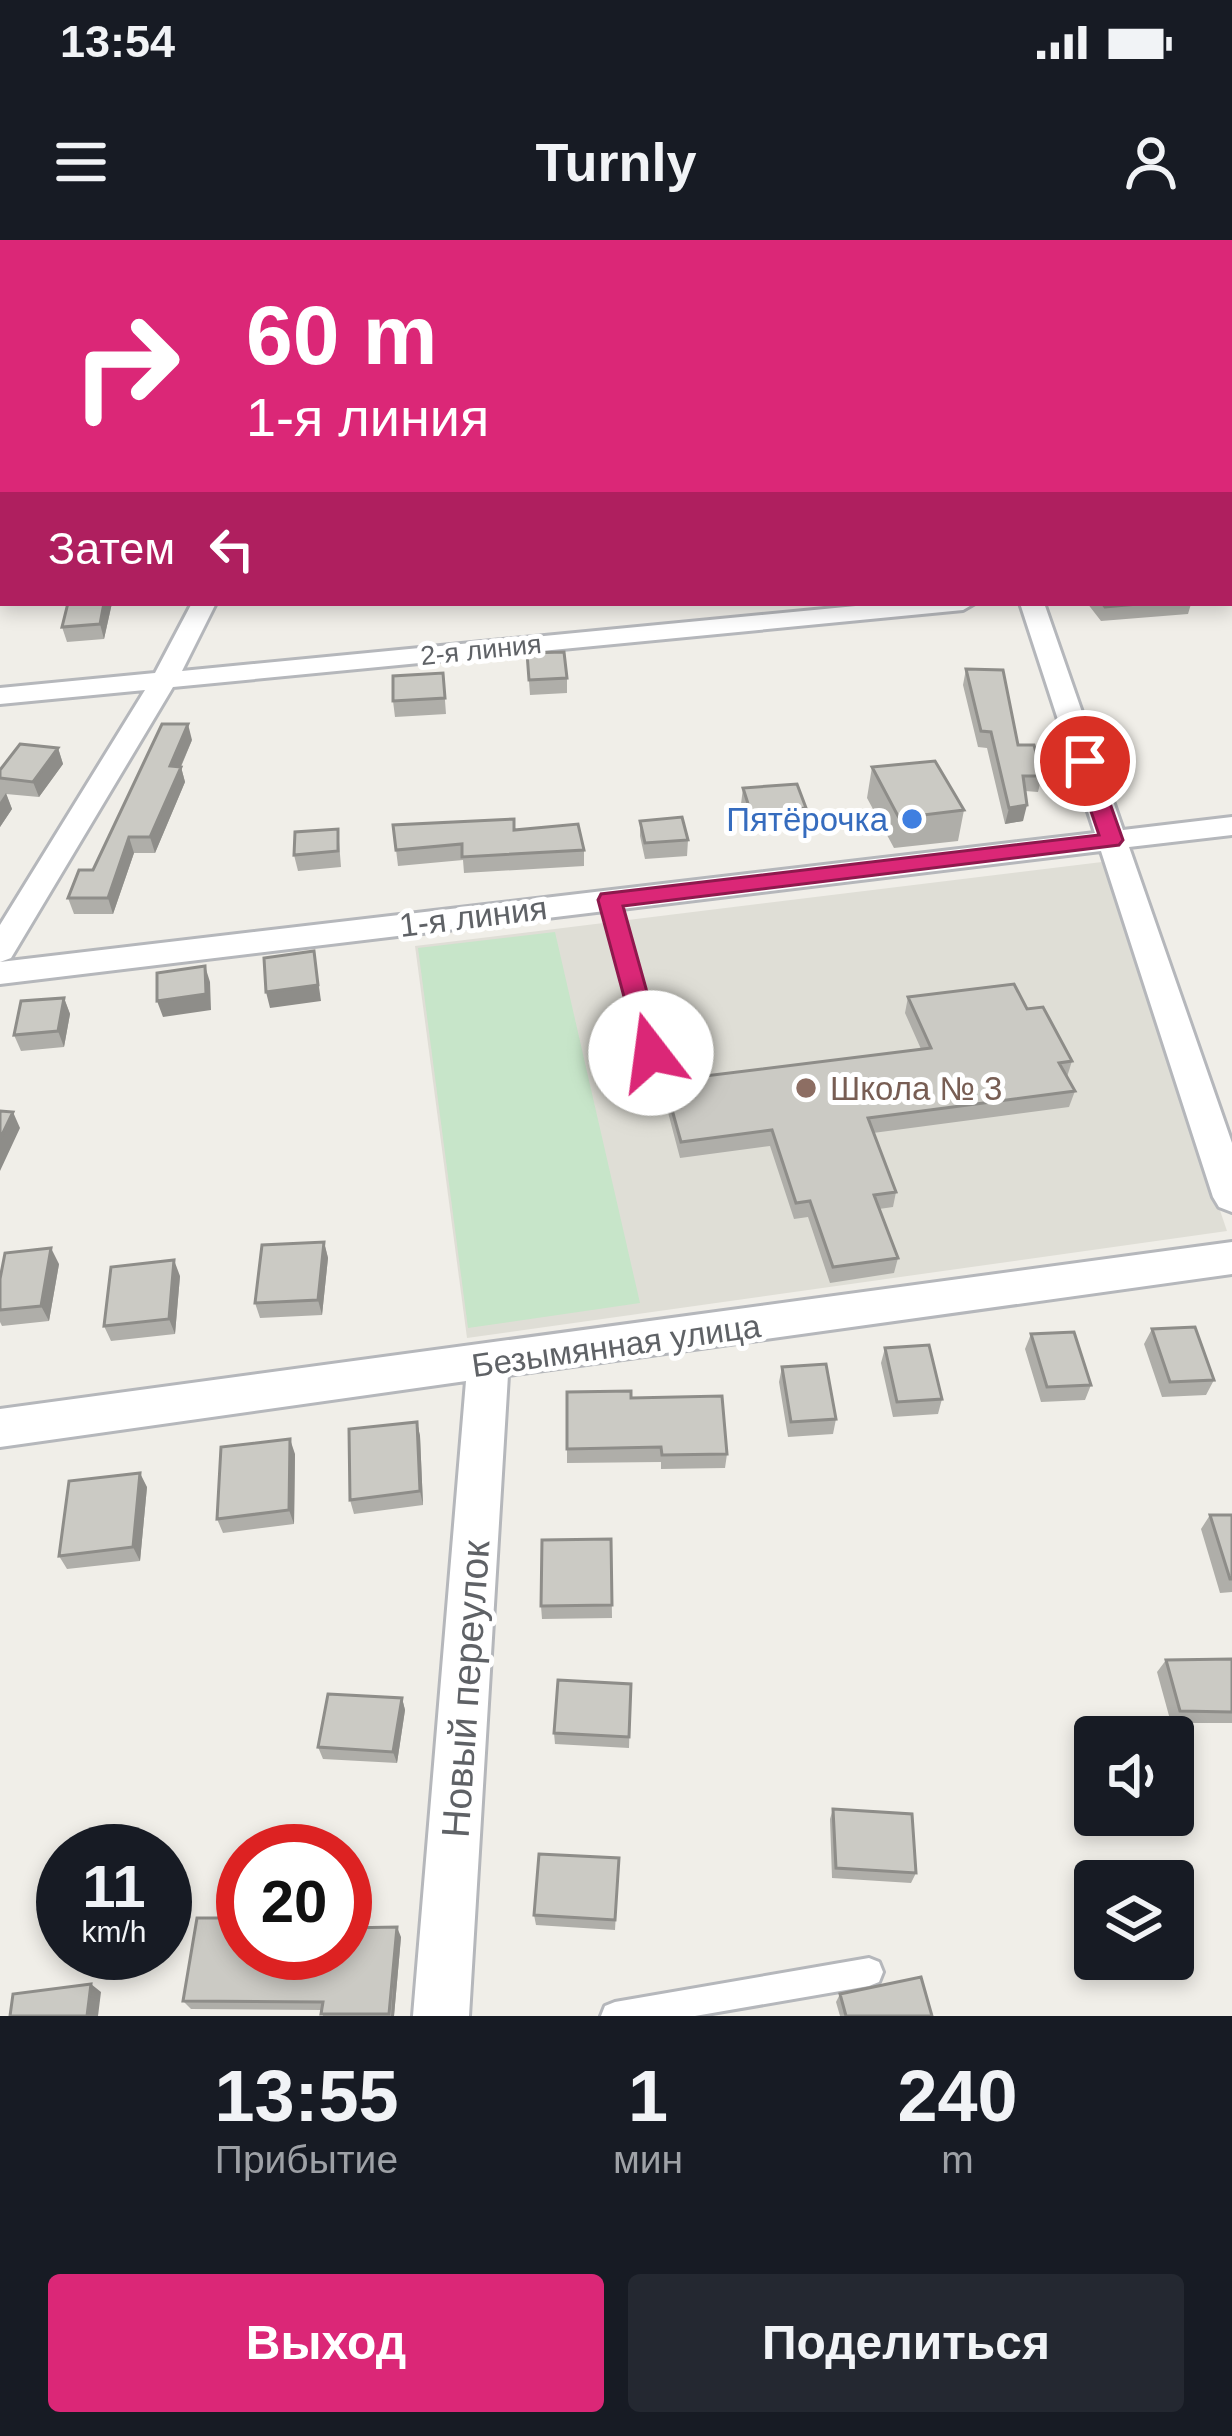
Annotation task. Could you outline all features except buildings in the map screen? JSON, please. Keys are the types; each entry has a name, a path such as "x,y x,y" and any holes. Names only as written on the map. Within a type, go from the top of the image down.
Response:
{"street":[{"path":"0,951 163,682 202,606"},
{"name":"2-я линия","path":"0,696 933,606"},
{"path":"1033,606 1232,1197"},
{"name":"1-я линия","path":"0,974 1232,826"},
{"name":"Безымянная улица","path":"0,1428 1232,1258"},
{"name":"Новый переулок","path":"442,2016 488,1363"}],"lane":[{"path":"609,900 651,1053"},
{"path":"615,2016 869,1972"}],"shaded area":[{"name":"Школа № 3","path":"1102,862 1227,1231 467,1338 415,946"}],"green space":[{"path":"555,932 640,1303 468,1328 418,948"}],"place":[{"name":"Пятёрочка","path":"912,819"},
{"name":"Школа № 3","path":"806,1088"}],"route":[{"path":"651,1053 609,900 1112,840 1085,761"}]}
